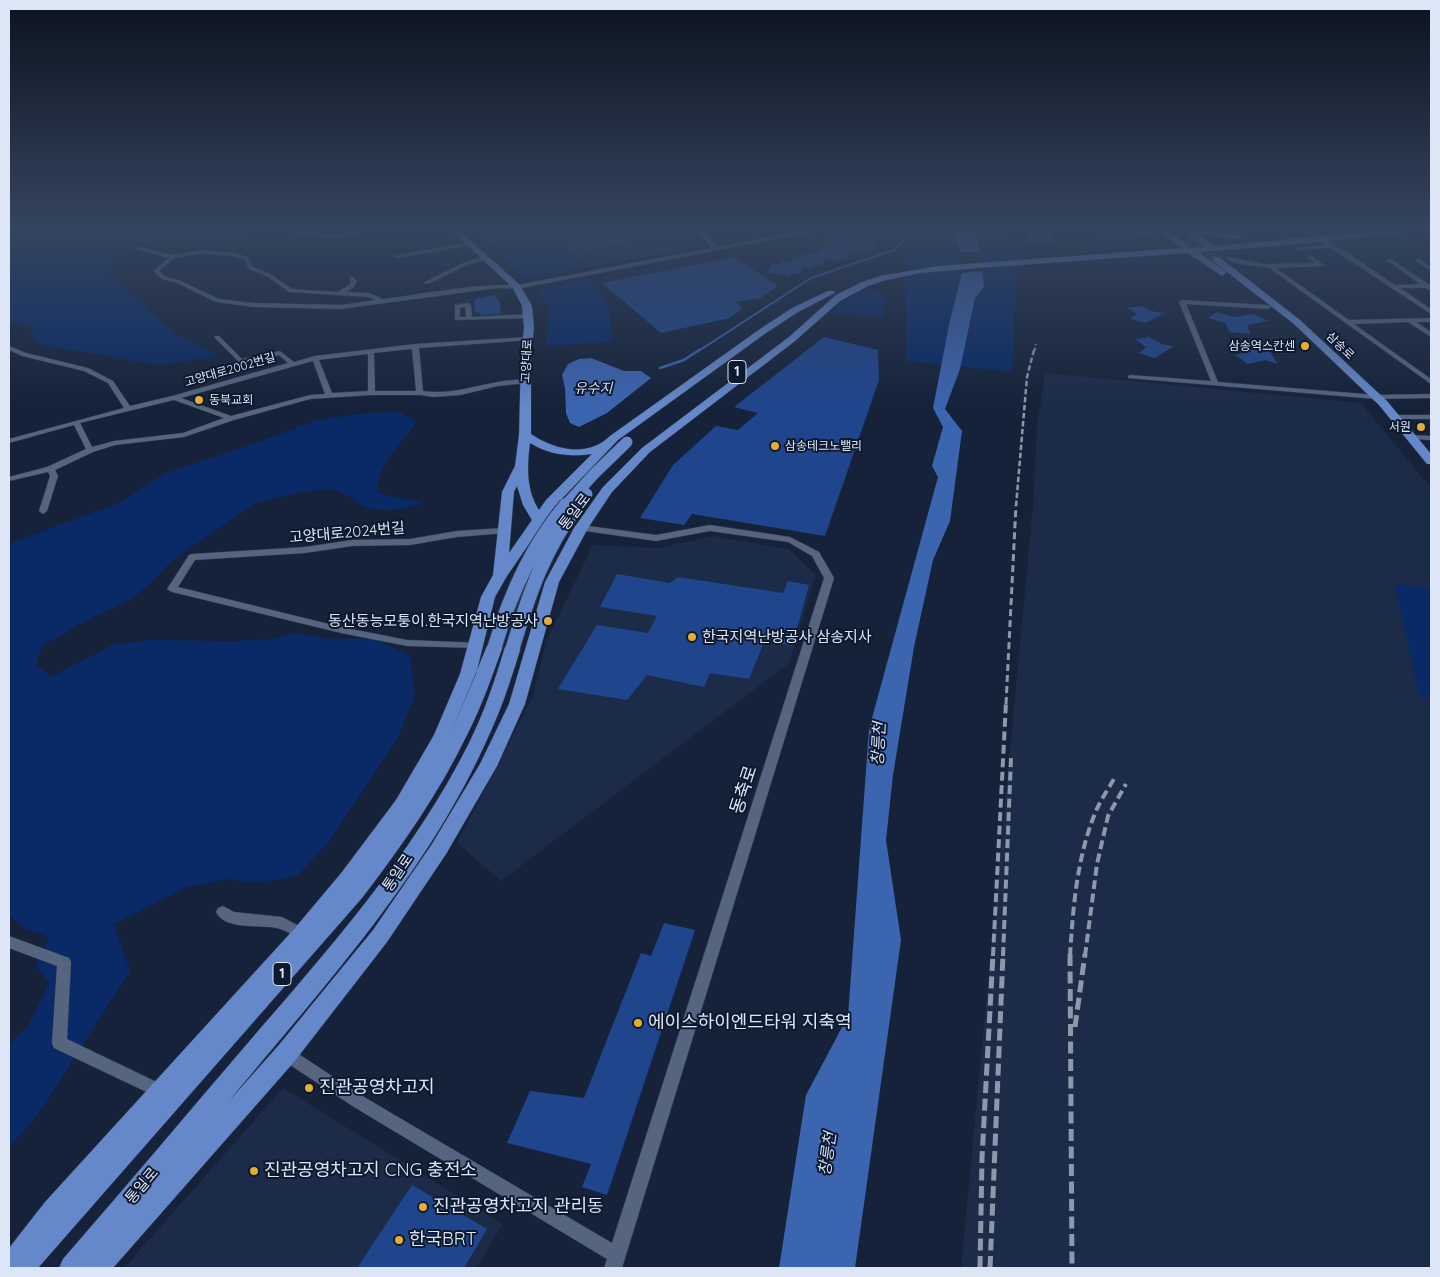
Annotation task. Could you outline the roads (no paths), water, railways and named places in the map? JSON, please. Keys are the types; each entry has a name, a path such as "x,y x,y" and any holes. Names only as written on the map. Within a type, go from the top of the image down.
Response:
{"main road":[{"name":"고양대로","path":"518,290 527,306 528,316 526,435 522,464 523,486 529,505 538,519"},
{"name":"통일로","path":"21,1268 355,892 386,853 415,811 459,734 482,681 516,586 545,531 573,495 601,465 835,295 849,290"},
{"path":"1246,290 1268,308 1297,322"},
{"name":"삼송로","path":"1252,290 1297,322 1376,396 1431,460"},
{"path":"1270,290 1291,308 1297,322"},
{"path":"9,1268 54,1211 302,934 349,878 402,805 442,736 468,674 487,601 500,576 550,503 602,448 763,331 795,310 835,295"},
{"path":"96,1268 286,1054 380,936 439,849 488,766 517,704 552,582 581,528 607,490 646,450 792,339 835,295"},
{"path":"526,435 539,446 565,453 573,454 602,448"},
{"name":"통일로","path":"72,1268 283,1019 379,900 436,816 477,745 500,689 524,608 549,548 569,516 631,444"},
{"path":"500,576 508,492 522,464"},
{"path":"538,519 581,528"},
{"path":"487,601 505,591 514,589 536,592 547,600"}],"street":[{"path":"195,290 218,301 253,305 341,308 472,290"},
{"path":"289,290 369,295 384,302"},
{"path":"340,293 346,290"},
{"path":"1304,290 1431,382"},
{"path":"1401,290 1431,312"},
{"path":"1215,383 1182,302 1268,308"},
{"path":"469,319 528,316"},
{"path":"1409,320 1429,336"},
{"path":"1347,322 1431,320"},
{"name":"고양대로2002번길","path":"218,337 241,361 280,353 293,364"},
{"name":"고양대로2002번길","path":"9,440 174,398 315,358 415,346 528,339"},
{"path":"415,346 420,393"},
{"path":"9,348 24,356 86,369 111,382 128,409"},
{"path":"371,351 372,393"},
{"path":"315,358 328,395"},
{"path":"1130,376 1376,396 1431,396"},
{"path":"9,479 50,469 90,450 114,443 184,435 231,418 310,397 372,393 420,393 434,395 460,393 498,384 526,381"},
{"name":"고양대로2002번길","path":"174,398 231,418"},
{"path":"1394,417 1431,417"},
{"path":"76,422 90,450"},
{"path":"1412,438 1431,438"},
{"path":"43,511 54,476 50,469"},
{"name":"동축로","path":"581,528 656,538 710,528 790,540 816,554 829,578 615,1262"},
{"name":"고양대로2024번길","path":"477,644 407,643 341,630 172,589 192,557 305,550 352,543 410,542 457,534 503,531"},
{"path":"223,912 231,918 282,923 302,934"},
{"path":"9,942 64,962 59,1043 160,1091"},
{"path":"286,1054 359,1102 615,1262"}],"water":[{"name":"창릉천","path":"958,290 982,290 975,298 960,369 945,409 962,431 950,521 933,560 914,647 893,775 886,840 901,940 855,1268 779,1268 806,1095 848,1016 869,729 938,477 932,466 943,427 933,408"},
{"name":"유수지","path":"591,358 624,371 641,371 651,378 607,413 579,427 570,423 566,413 565,388 562,375 568,364 579,359"}],"waterway":[{"path":"697,352 793,290"},
{"path":"660,368 684,360 699,350"}],"railway":[{"path":"1034,352 1036,344"},
{"path":"1016,506 1027,377 1034,350"},
{"path":"1006,704 1016,505"},
{"path":"993,956 1006,702"},
{"path":"1003,956 1011,758"},
{"path":"1070,956 1077,882 1084,846 1096,811 1115,777"},
{"path":"1085,956 1097,864 1108,816 1126,784"},
{"path":"980,1268 982,1158 993,954"},
{"path":"990,1268 1003,954"},
{"path":"1075,1027 1085,954"},
{"path":"1070,956 1072,1268"}],"place":[{"name":"삼송역스칸센","path":"1305,346"},
{"name":"동북교회","path":"199,400"},
{"name":"서원","path":"1421,427"},
{"name":"삼송테크노밸리","path":"775,446"},
{"name":"동산동능모퉁이.한국지역난방공사","path":"548,621"},
{"name":"한국지역난방공사 삼송지사","path":"692,637"},
{"name":"에이스하이엔드타워 지축역","path":"638,1023"},
{"name":"진관공영차고지","path":"309,1088"},
{"name":"진관공영차고지 CNG 충전소","path":"254,1171"},
{"name":"진관공영차고지 관리동","path":"423,1207"},
{"name":"한국BRT","path":"399,1240"}]}
